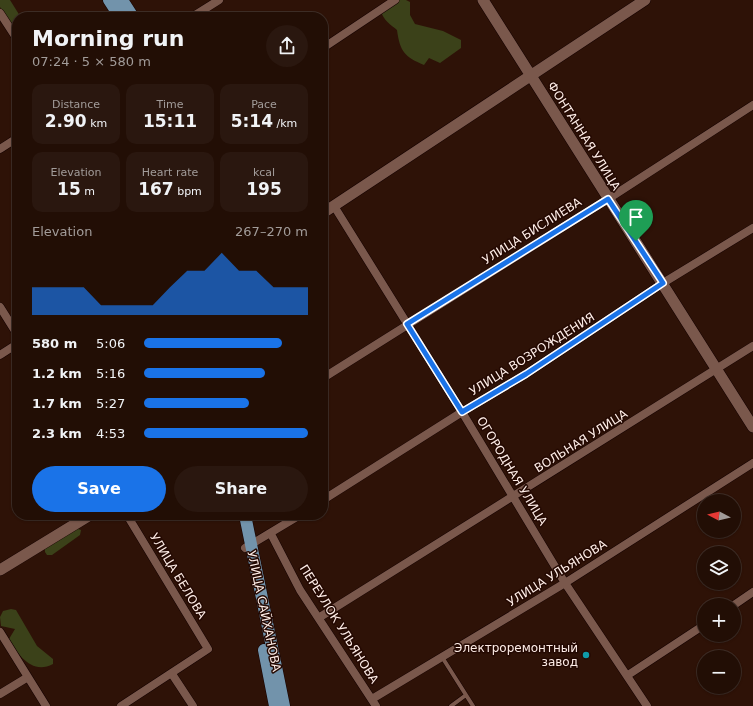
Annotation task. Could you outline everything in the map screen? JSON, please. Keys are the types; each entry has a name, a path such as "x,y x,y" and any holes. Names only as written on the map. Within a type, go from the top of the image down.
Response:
{"main road":[{"path":"110,0 117,12"},
{"path":"122,0 130,12"},
{"name":"УЛИЦА САЙХАНОВА","path":"240,520 248,546 284,706"},
{"name":"УЛИЦА САЙХАНОВА","path":"245,520 248,546 275,706"}],"street":[{"path":"200,12 219,0"},
{"path":"328,45 395,0"},
{"name":"ФОНТАННАЯ УЛИЦА","path":"483,0 753,427"},
{"path":"328,210 645,0"},
{"path":"0,13 12,31"},
{"name":"УЛИЦА БИСЛИЕВА","path":"328,375 753,106"},
{"path":"0,149 12,141"},
{"name":"ОГОРОДНАЯ УЛИЦА","path":"334,206 462,412 565,583 628,675 647,706"},
{"name":"УЛИЦА ВОЗРОЖДЕНИЯ","path":"328,497 462,412 526,374 663,283 753,228"},
{"path":"0,307 12,326"},
{"name":"ВОЛЬНАЯ УЛИЦА","path":"320,617 717,370 753,346"},
{"path":"0,355 12,347"},
{"name":"УЛИЦА УЛЬЯНОВА","path":"374,703 442,657 565,583 753,463"},
{"path":"0,570 82,520"},
{"name":"УЛИЦА БЕЛОВА","path":"130,520 208,649 172,674"},
{"path":"248,546 271,534 292,520"},
{"name":"ПЕРЕУЛОК УЛЬЯНОВА","path":"271,534 300,590 320,617 374,703"},
{"path":"741,600 753,592"},
{"path":"628,675 697,630"},
{"path":"0,632 46,706"},
{"path":"121,706 172,674 193,706"},
{"path":"0,694 28,677"}],"lane":[{"path":"442,657 473,706"},
{"path":"451,706 466,695"}],"green space":[{"path":"0,0 10,0 18,12 12,12 12,25 0,7"},
{"path":"399,0 406,0 410,2 410,15 415,24 443,31 461,40 461,48 440,63 429,58 424,65 404,53 400,44 397,30 385,20 381,11"},
{"path":"75,528 81,530 80,535 52,555 47,555 45,552 45,546"},
{"path":"11,609 16,610 37,646 53,659 53,664 45,667 39,667 26,662 21,657 9,639 15,629 1,626 0,617 3,611"}],"place":[{"name":"Электроремонтный завод","path":"586,655"}],"route":[{"path":"608,199 636,241 663,283 599,327 526,374 462,412 407,324 608,199"}]}
